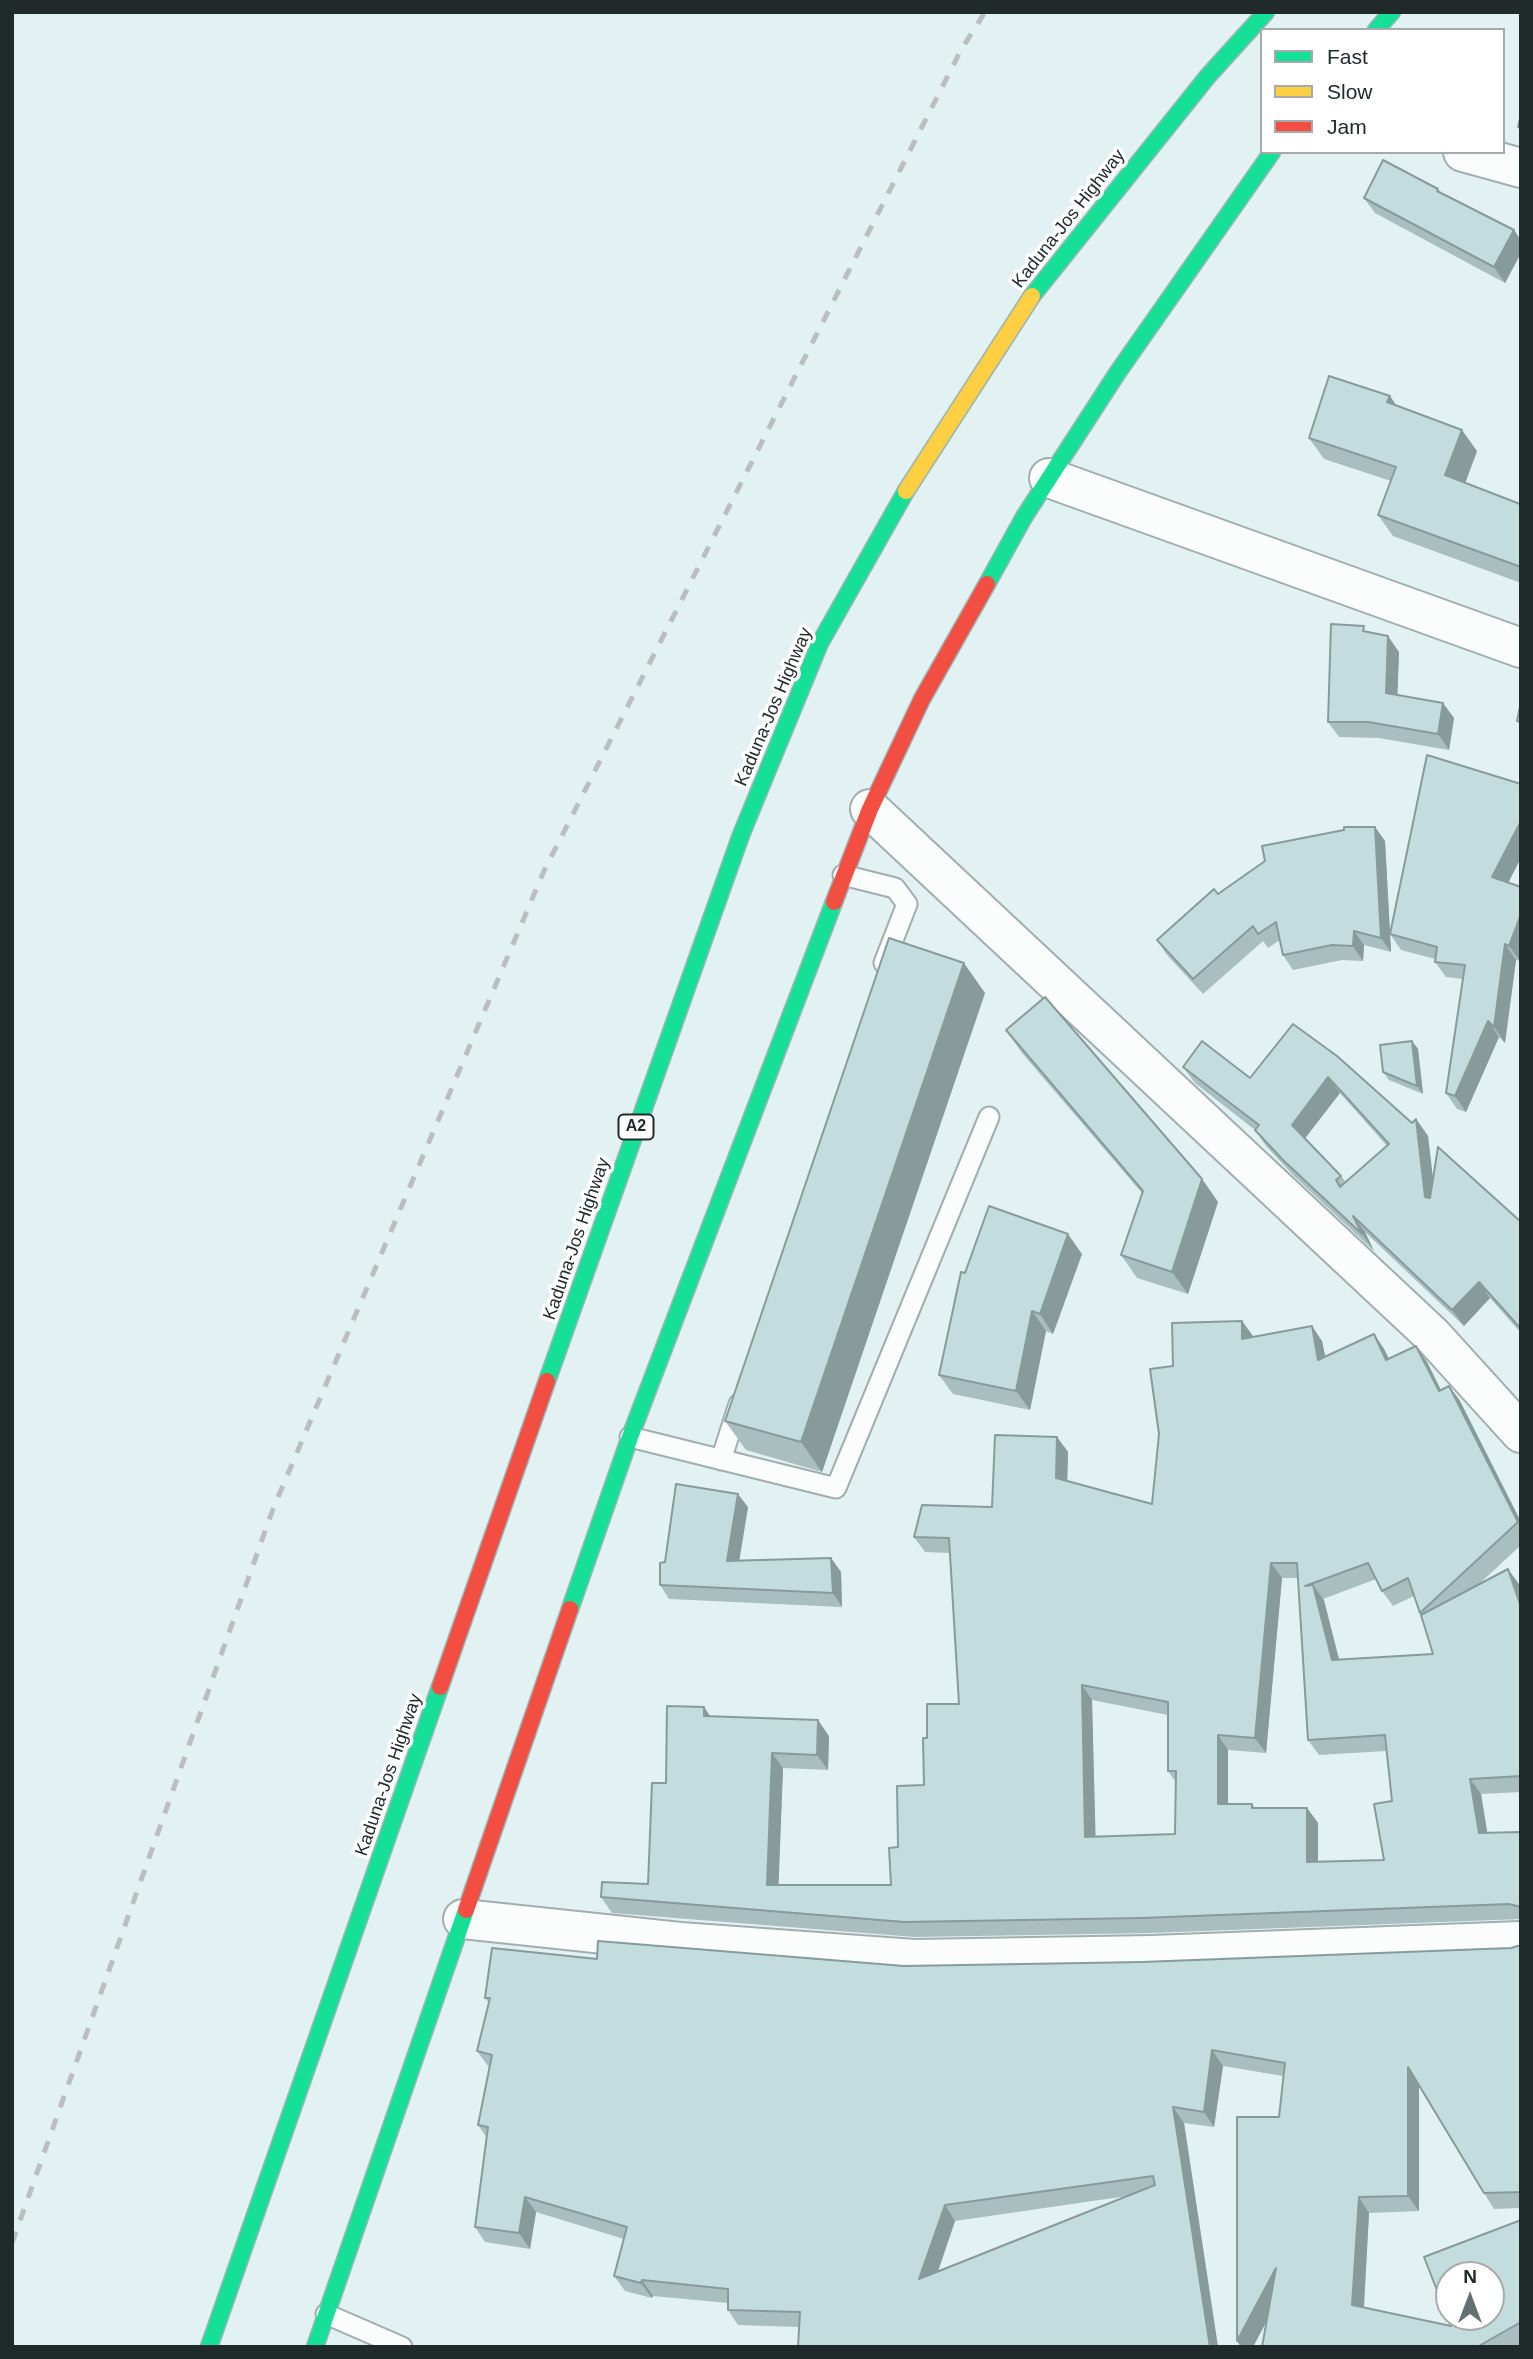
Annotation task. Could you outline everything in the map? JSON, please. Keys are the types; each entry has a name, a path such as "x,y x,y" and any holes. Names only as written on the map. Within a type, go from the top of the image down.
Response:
{"highway":[{"name":"Kaduna-Jos Highway","path":"209,2347 672,1024 741,835 820,643 917,471 1038,287 1208,76 1266,12"},
{"path":"1378,28 1392,12"},
{"path":"315,2347 630,1437 870,809 922,699 1049,478 1118,372 1271,154"}],"street":[{"path":"1470,154 1521,168"},
{"path":"1049,478 1521,648"},
{"path":"870,809 1432,1335 1521,1433"},
{"path":"463,1919 680,1942 914,1959 1152,1955 1521,1941"}],"lane":[{"path":"843,875 895,888 906,904 876,987"},
{"path":"630,1437 836,1488 989,1116"},
{"path":"721,1460 746,1383"},
{"path":"326,2314 402,2347"}],"building":[{"path":"1383,160 1514,230 1494,267 1364,198"},
{"path":"1329,376 1390,396 1387,402 1462,430 1445,475 1520,504 1521,502 1521,567 1378,515 1396,467 1309,438"},
{"path":"1331,624 1364,626 1363,631 1388,636 1386,693 1443,703 1438,734 1368,722 1328,722"},
{"path":"1521,702 1521,722 1517,721"},
{"path":"1427,755 1521,784 1521,821 1492,877 1521,887 1521,914 1509,946 1505,944 1494,1027 1488,1021 1455,1096 1446,1093 1465,965 1435,962 1437,947 1390,934"},
{"path":"1344,827 1375,827 1381,938 1354,931 1353,946 1332,945 1283,955 1276,922 1258,934 1253,926 1193,979 1157,940 1214,889 1218,894 1265,861 1262,846 1344,830"},
{"path":"889,938 964,963 801,1442 725,1421"},
{"path":"1045,997 1202,1179 1172,1272 1121,1255 1143,1191 1006,1030"},
{"path":"1293,1024 1337,1056 1412,1123 1416,1119 1425,1197 1430,1198 1438,1147 1521,1222 1521,1329 1479,1282 1452,1310 1353,1216 1362,1234 1283,1160 1255,1130 1259,1125 1183,1067 1202,1041 1250,1078","holes":["1328,1077 1389,1144 1340,1187 1336,1180 1341,1176 1292,1125"]},
{"path":"1412,1041 1417,1086 1383,1072 1380,1045"},
{"path":"989,1206 1068,1234 1040,1314 1032,1311 1016,1391 939,1375 961,1272 965,1273"},
{"path":"1242,1321 1242,1339 1312,1326 1318,1360 1374,1334 1386,1360 1416,1346 1439,1391 1449,1386 1518,1522 1420,1613 1408,1578 1382,1591 1368,1563 1305,1586 1313,1585 1332,1660 1433,1654 1421,1615 1508,1569 1521,1607 1521,1776 1470,1779 1479,1833 1521,1832 1521,1907 1509,1904 1141,1918 904,1922 601,1897 602,1882 648,1884 652,1783 666,1783 667,1706 704,1707 704,1716 818,1720 817,1755 772,1753 767,1885 891,1885 889,1848 898,1847 897,1786 924,1785 923,1738 927,1738 927,1704 959,1704 949,1538 914,1537 922,1505 992,1507 995,1435 1057,1437 1056,1478 1152,1504 1159,1434 1150,1369 1173,1366 1172,1323","holes":["1271,1563 1297,1563 1308,1740 1385,1735 1392,1801 1374,1804 1384,1860 1307,1862 1307,1808 1252,1808 1252,1804 1218,1804 1218,1735 1255,1738","1082,1685 1168,1702 1168,1771 1176,1771 1175,1834 1085,1837"]},
{"path":"676,1484 738,1494 727,1561 831,1558 833,1593 660,1585 660,1563 665,1562"},
{"path":"598,1941 904,1966 1142,1962 1511,1948 1521,1945 1521,2192 1484,2193 1408,2067 1408,2196 1359,2197 1352,2305 1435,2323 1435,2331 1505,2331 1505,2261 1435,2261 1435,2285 1424,2257 1521,2220 1521,2322 1477,2347 1262,2347 1276,2268 1237,2341 1237,2117 1279,2117 1285,2063 1212,2050 1204,2112 1173,2107 1210,2347 798,2347 800,2312 728,2310 728,2289 642,2280 641,2283 614,2276 627,2227 525,2197 519,2233 475,2227 488,2127 478,2125 492,2055 477,2051 490,1998 485,1998 492,1948 597,1959","holes":["1153,2176 1155,2185 919,2279 945,2205"]}],"railway":[{"path":"12,2243 273,1509 544,871 961,50 985,12"}],"traffic: fast":[{"path":"1032,296 1208,76 1266,12"},
{"path":"1378,28 1392,12"},
{"path":"987,584 1024,517 1118,372 1271,154"},
{"path":"547,1381 741,835 820,643 906,491"},
{"path":"570,1609 630,1437 834,902"},
{"path":"209,2347 440,1687"},
{"path":"315,2347 466,1910"}],"traffic: slow":[{"path":"906,491 1032,296"}],"traffic: jam":[{"path":"834,902 870,809 922,699 987,584"},
{"path":"440,1687 547,1381"},
{"path":"466,1910 570,1609"}]}
